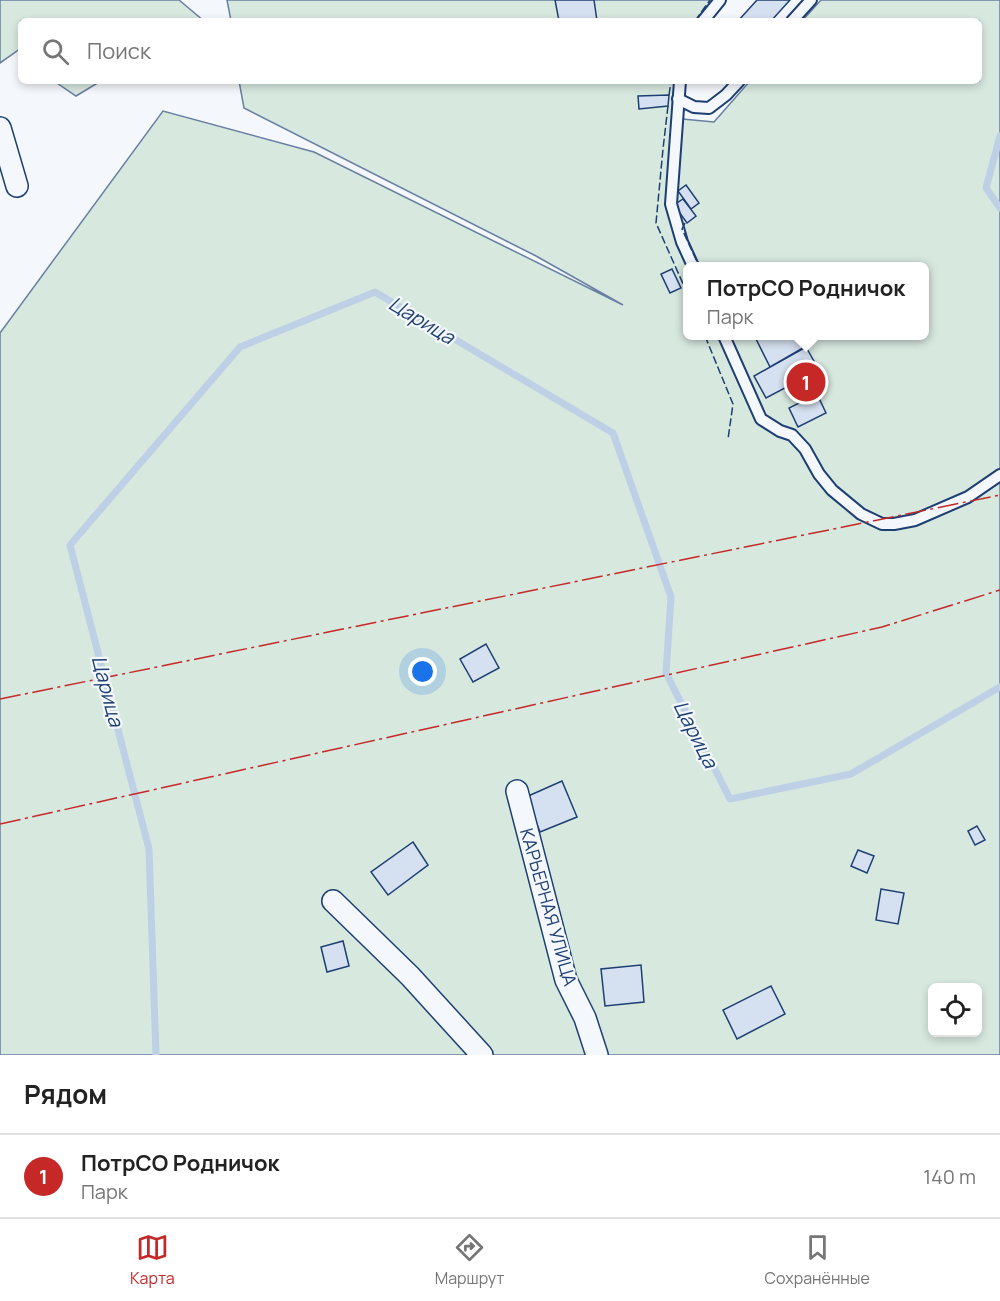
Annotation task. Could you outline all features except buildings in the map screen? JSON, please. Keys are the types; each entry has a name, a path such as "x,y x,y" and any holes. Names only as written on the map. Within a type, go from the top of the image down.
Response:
{"street":[{"path":"0,128 17,186"},
{"name":"КАРЬЕРНАЯ УЛИЦА","path":"517,791 566,980 585,1018 597,1055"},
{"path":"333,902 410,976 482,1055"}],"lane":[{"path":"705,18 720,0"},
{"path":"795,18 811,0"},
{"path":"680,84 671,204 682,242 691,262"},
{"path":"678,99 694,107 709,108 736,84"},
{"path":"726,340 761,419 780,431 792,435 805,449 819,474 832,490 861,514 882,524 915,520 968,497 1000,475"}],"shaded area":[{"path":"0,0 179,0 200,18 18,18 18,50 0,63"},
{"path":"227,0 713,0 700,18 230,18"},
{"path":"821,0 1000,0 1000,1055 0,1055 0,333 163,111 314,152 623,305 536,256 244,108 240,84 675,84 672,118 714,122 747,84 982,84 982,18 805,18"},
{"path":"58,84 96,84 76,96"}],"waterway":[{"name":"Царица","path":"1000,136 986,188 1000,208"},
{"name":"Царица","path":"156,1055 149,849 70,545 240,347 375,292 613,433 671,597 666,673 730,799 851,774 1000,687"}],"fence":[{"path":"697,18 710,0"},
{"path":"669,95 671,84"},
{"path":"668,106 656,223 683,284"},
{"path":"685,223 682,229 697,262"},
{"path":"707,340 733,404 728,439"}],"power":[{"path":"0,699 1000,495"},
{"path":"0,824 882,627 1000,590"}],"place":[{"name":"ПотрСО Родничок","path":"806,382"}]}
